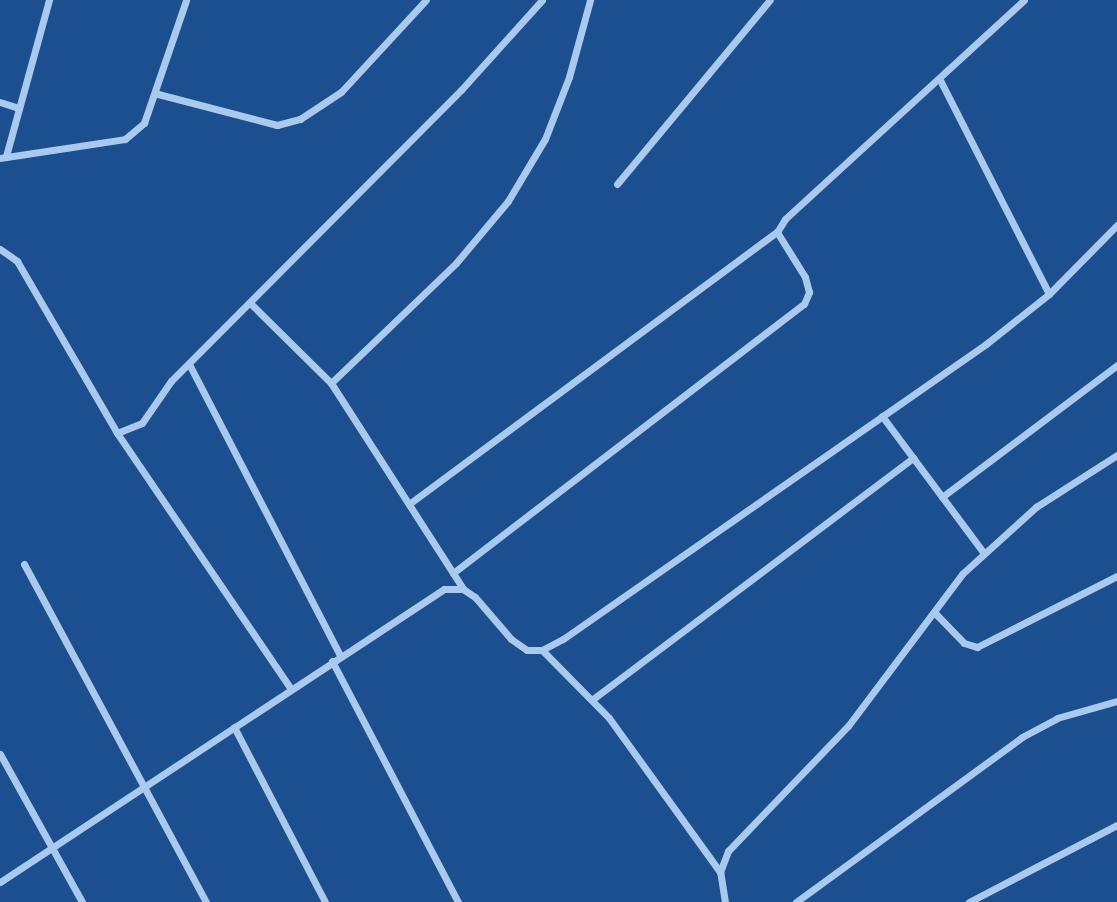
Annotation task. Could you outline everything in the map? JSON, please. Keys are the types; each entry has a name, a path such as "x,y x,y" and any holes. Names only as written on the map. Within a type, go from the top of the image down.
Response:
{"street":[{"path":"49,0 3,157 125,139 145,123 158,94 186,0"},
{"path":"158,94 277,125 300,120 341,92 426,0"},
{"path":"117,433 142,423 189,364 461,90 542,0"},
{"path":"331,383 456,263 513,192 550,126 573,66 590,0"},
{"path":"617,184 770,0"},
{"path":"409,504 777,232 796,206 940,80 1024,0"},
{"path":"940,80 1049,294"},
{"path":"0,102 19,108"},
{"path":"251,304 331,383 463,589 510,639 527,650 542,650 882,416 1049,294 1117,225"},
{"path":"453,573 804,304 809,292 805,277 777,232"},
{"path":"0,249 17,261 117,433 291,689"},
{"path":"189,364 340,655"},
{"path":"942,497 1117,365"},
{"path":"882,416 983,552"},
{"path":"720,872 728,851 848,726 983,552 1036,507 1117,455"},
{"path":"593,699 913,458"},
{"path":"24,564 142,789 205,902"},
{"path":"934,612 964,643 978,647 1117,576"},
{"path":"0,882 55,848 424,599 444,589 463,589"},
{"path":"542,650 593,699 720,872 725,902"},
{"path":"332,661 458,902"},
{"path":"796,902 1021,737 1057,718 1117,701"},
{"path":"234,727 325,902"},
{"path":"0,754 55,848 82,902"},
{"path":"969,902 1117,825"}]}
